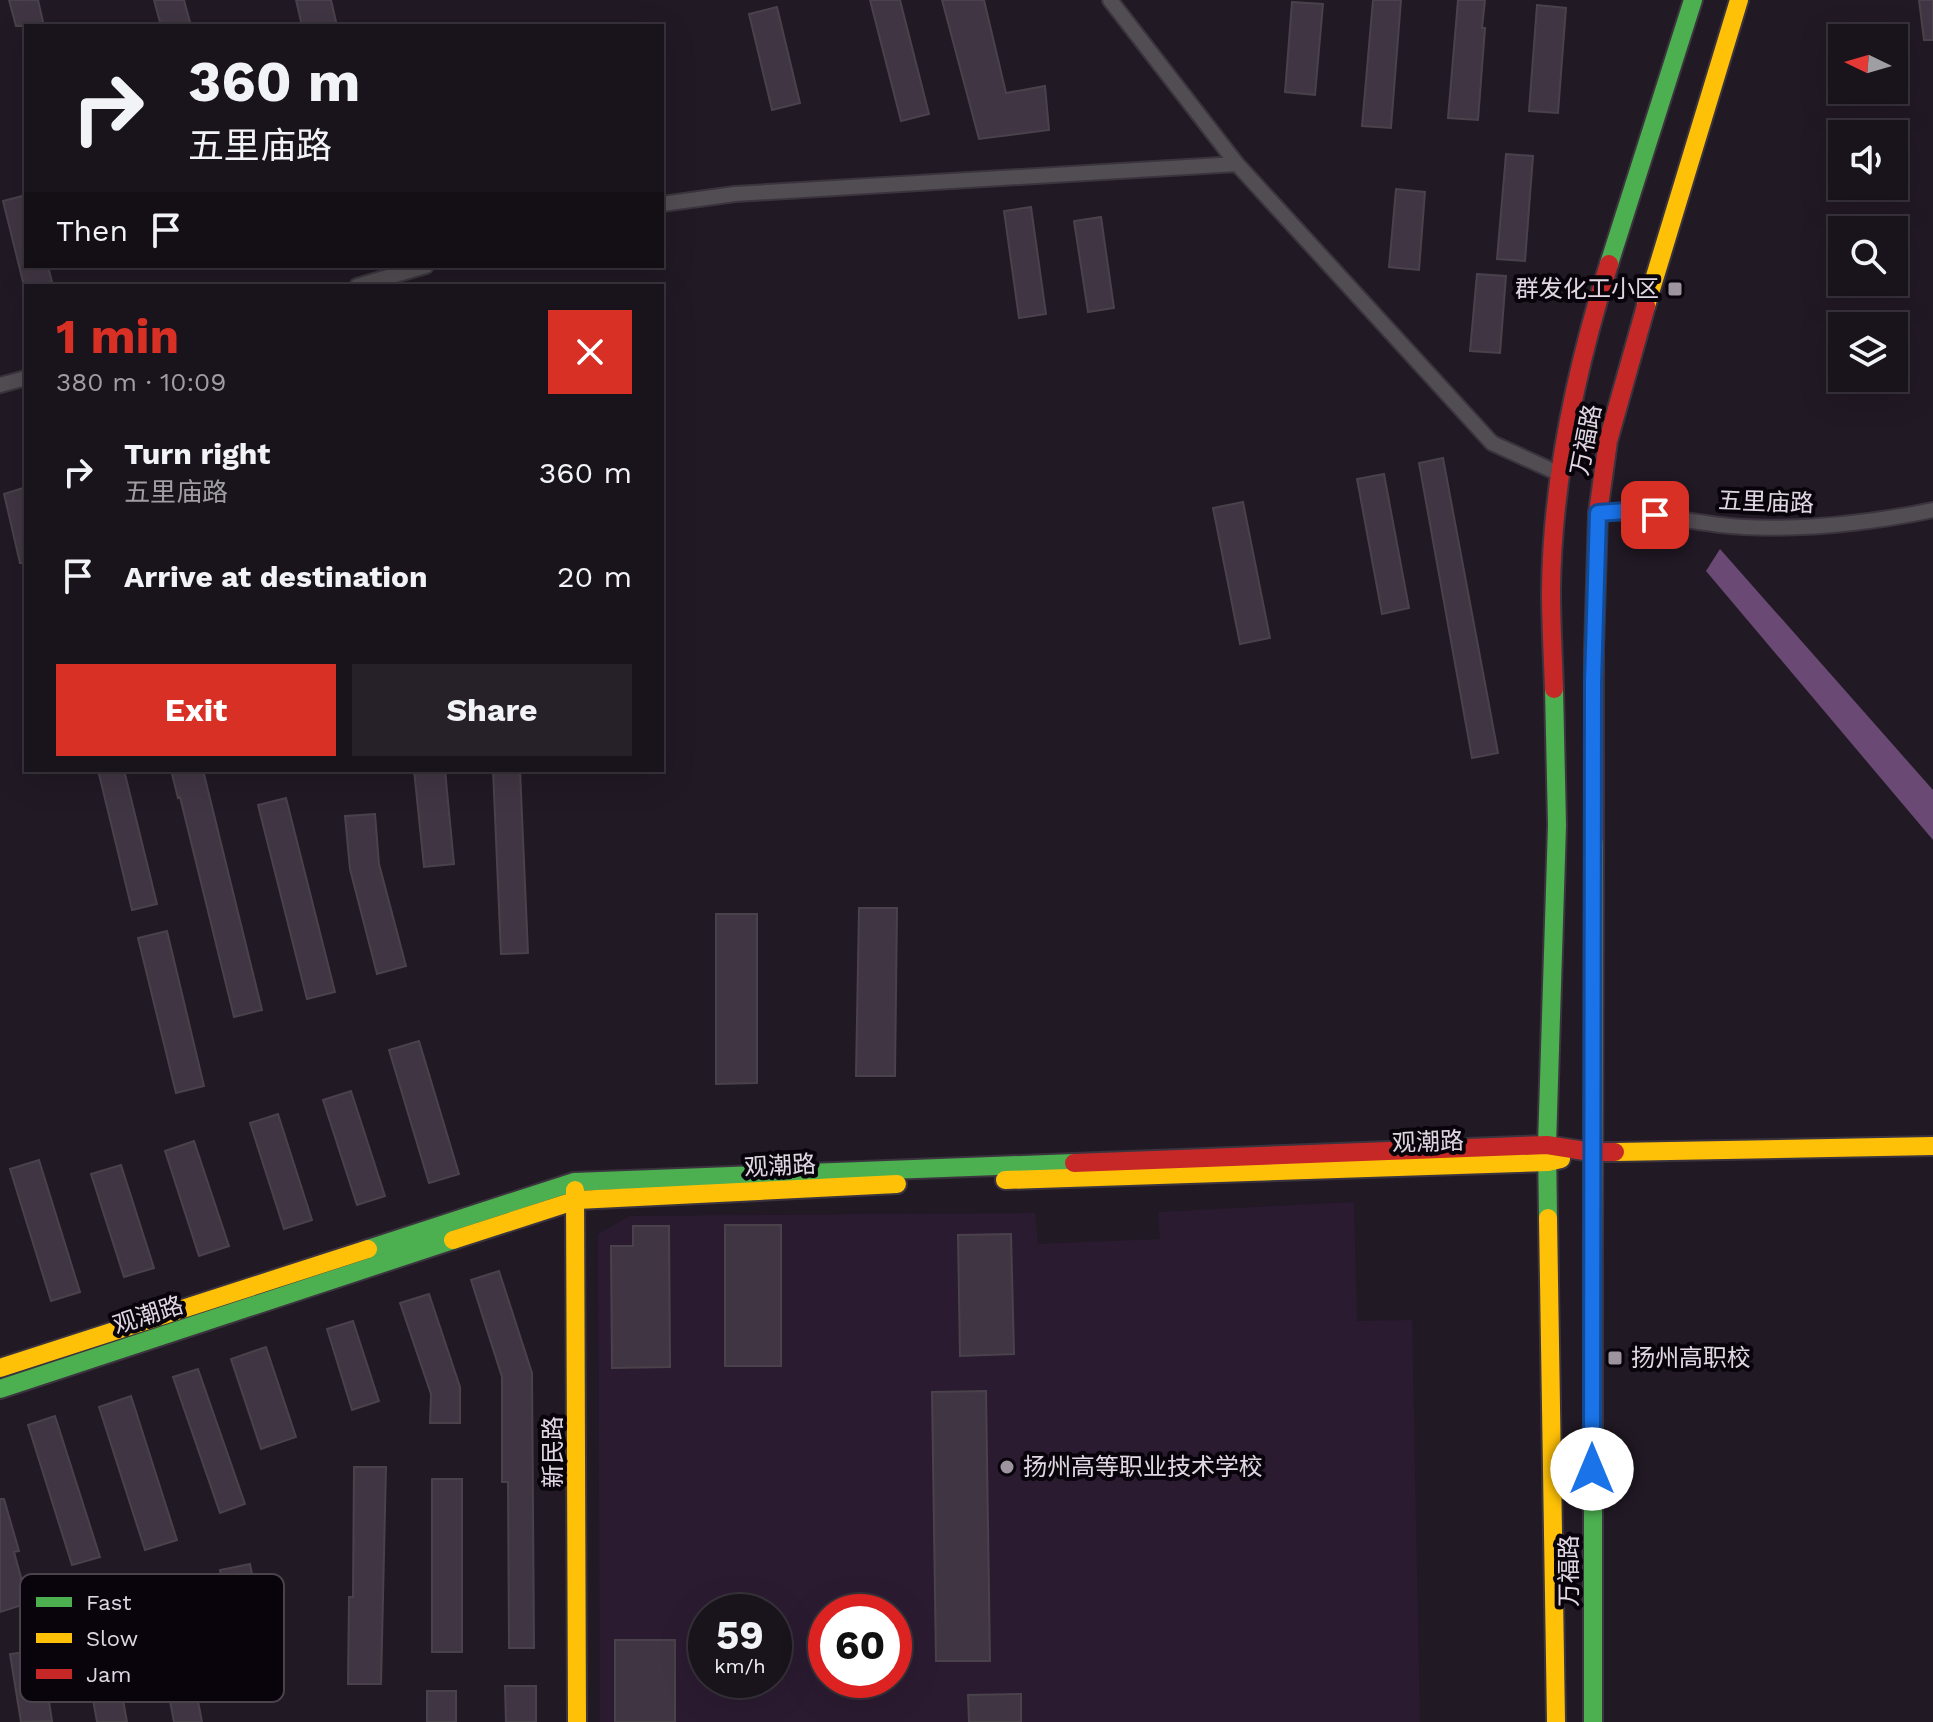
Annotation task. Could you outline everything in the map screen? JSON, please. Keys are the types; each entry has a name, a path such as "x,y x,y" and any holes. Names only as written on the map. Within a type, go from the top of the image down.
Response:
{"main road":[{"name":"万福路","path":"1556,1722 1548,1154 1557,825 1551,589 1560,474 1588,330 1693,0"},
{"name":"万福路","path":"1593,1722 1591,1152 1594,650 1598,513 1608,441 1624,378 1739,0"},
{"name":"观潮路","path":"0,1368 575,1191 1591,1152 1933,1146"},
{"name":"观潮路","path":"0,1389 575,1191"},
{"name":"新民路","path":"575,1191 577,1722"}],"street":[{"path":"1110,0 1237,164 1492,443 1560,474"},
{"path":"664,204 735,194 1237,164"},
{"path":"364,284 419,268"},
{"path":"0,385 24,379"},
{"name":"五里庙路","path":"1598,513 1626,511 1742,527 1823,527 1933,510"}],"shaded area":[{"path":"1720,549 1933,790 1933,840 1706,571"},
{"name":"扬州高等职业技术学校","path":"1354,1202 1357,1321 1412,1320 1420,1722 600,1722 598,1234 630,1216 1035,1213 1038,1244 1160,1239 1158,1212"}],"building":[{"path":"9,0 38,0 44,24 16,26"},
{"path":"154,0 184,0 190,24 160,24"},
{"path":"296,0 331,0 337,24 302,24"},
{"path":"870,0 900,0 929,114 901,121"},
{"path":"942,0 984,0 1006,93 1045,86 1049,130 979,139"},
{"path":"1373,0 1401,0 1391,128 1362,126"},
{"path":"1458,0 1485,0 1478,120 1448,118"},
{"path":"1919,0 1933,0 1933,40 1924,40"},
{"path":"1292,2 1323,4 1315,95 1285,92"},
{"path":"1537,5 1566,8 1558,113 1529,111"},
{"path":"777,7 800,103 772,110 749,14"},
{"path":"1506,154 1533,156 1525,261 1497,259"},
{"path":"1396,189 1425,192 1419,270 1389,267"},
{"path":"24,196 24,268 48,268 52,284 24,286 3,201"},
{"path":"1031,207 1046,314 1019,318 1004,211"},
{"path":"1101,217 1114,308 1088,312 1074,221"},
{"path":"1477,274 1506,276 1500,353 1470,351"},
{"path":"1443,458 1498,753 1472,758 1419,463"},
{"path":"1384,474 1409,608 1382,614 1357,479"},
{"path":"24,488 24,563 20,563 4,494"},
{"path":"1243,502 1270,638 1240,644 1213,508"},
{"path":"98,772 124,772 157,904 132,910"},
{"path":"172,772 203,772 262,1010 234,1017"},
{"path":"414,772 445,772 454,864 424,867"},
{"path":"493,772 520,772 528,953 501,954"},
{"path":"286,798 335,992 307,999 258,805"},
{"path":"375,814 379,864 406,966 377,974 350,869 345,816"},
{"path":"859,908 897,908 895,1076 856,1076"},
{"path":"716,914 757,914 757,1083 716,1084"},
{"path":"167,931 204,1086 176,1093 138,938"},
{"path":"419,1041 459,1174 429,1183 389,1050"},
{"path":"351,1091 385,1196 357,1205 323,1100"},
{"path":"278,1114 312,1220 284,1229 250,1123"},
{"path":"194,1141 229,1246 199,1256 165,1151"},
{"path":"39,1160 80,1292 51,1301 10,1169"},
{"path":"121,1165 154,1268 124,1277 91,1174"},
{"path":"725,1225 781,1225 781,1366 725,1366"},
{"path":"633,1226 669,1226 670,1367 612,1368 611,1246 633,1246"},
{"path":"1011,1234 1014,1354 960,1356 958,1235"},
{"path":"499,1271 532,1373 534,1648 509,1648 508,1482 502,1482 502,1377 471,1280"},
{"path":"429,1294 460,1387 460,1423 430,1423 431,1394 400,1303"},
{"path":"353,1321 379,1401 352,1410 327,1329"},
{"path":"266,1347 296,1437 261,1449 231,1359"},
{"path":"198,1369 245,1504 220,1513 173,1377"},
{"path":"986,1391 990,1661 936,1661 932,1392"},
{"path":"131,1396 177,1540 145,1550 99,1407"},
{"path":"55,1416 100,1557 72,1565 28,1425"},
{"path":"354,1467 386,1467 381,1684 348,1684 349,1597 353,1597"},
{"path":"432,1479 462,1479 462,1652 432,1652"},
{"path":"0,1499 4,1499 19,1551 14,1552 20,1574 20,1606 0,1612"},
{"path":"250,1564 252,1574 221,1574 220,1570"},
{"path":"615,1640 675,1640 675,1722 615,1722"},
{"path":"20,1653 20,1702 49,1702 52,1721 21,1722 10,1654"},
{"path":"505,1686 536,1686 536,1722 506,1722"},
{"path":"427,1691 456,1691 456,1722 427,1722"},
{"path":"1021,1694 1021,1722 969,1722 968,1695"},
{"path":"93,1702 123,1702 127,1722 97,1722"},
{"path":"170,1702 198,1702 202,1722 174,1722"}],"traffic: fast":[{"path":"1609,264 1693,0"},
{"path":"1548,1218 1547,1145 1557,825 1554,689"},
{"path":"368,1249 574,1182 1074,1163"},
{"path":"0,1389 453,1240"},
{"path":"1593,1256 1593,1722"}],"traffic: slow":[{"path":"1646,306 1739,0"},
{"path":"1593,1256 1594,838"},
{"path":"1615,1152 1933,1146"},
{"path":"1005,1180 1548,1162 1561,1159"},
{"path":"453,1240 577,1200 897,1184"},
{"path":"575,1190 577,1722"},
{"path":"1548,1218 1556,1722"},
{"path":"0,1368 368,1249"}],"traffic: jam":[{"path":"1554,689 1552,550 1561,467 1576,385 1609,264"},
{"path":"1594,838 1598,513 1608,441 1646,306"},
{"path":"1074,1163 1547,1145 1591,1152 1615,1152"}],"place":[{"name":"群发化工小区","path":"1675,289"},
{"name":"扬州高职校","path":"1615,1358"},
{"name":"扬州高等职业技术学校","path":"1007,1467"}],"route":[{"path":"1592,1469 1593,682 1598,513 1626,511 1655,515"}]}
